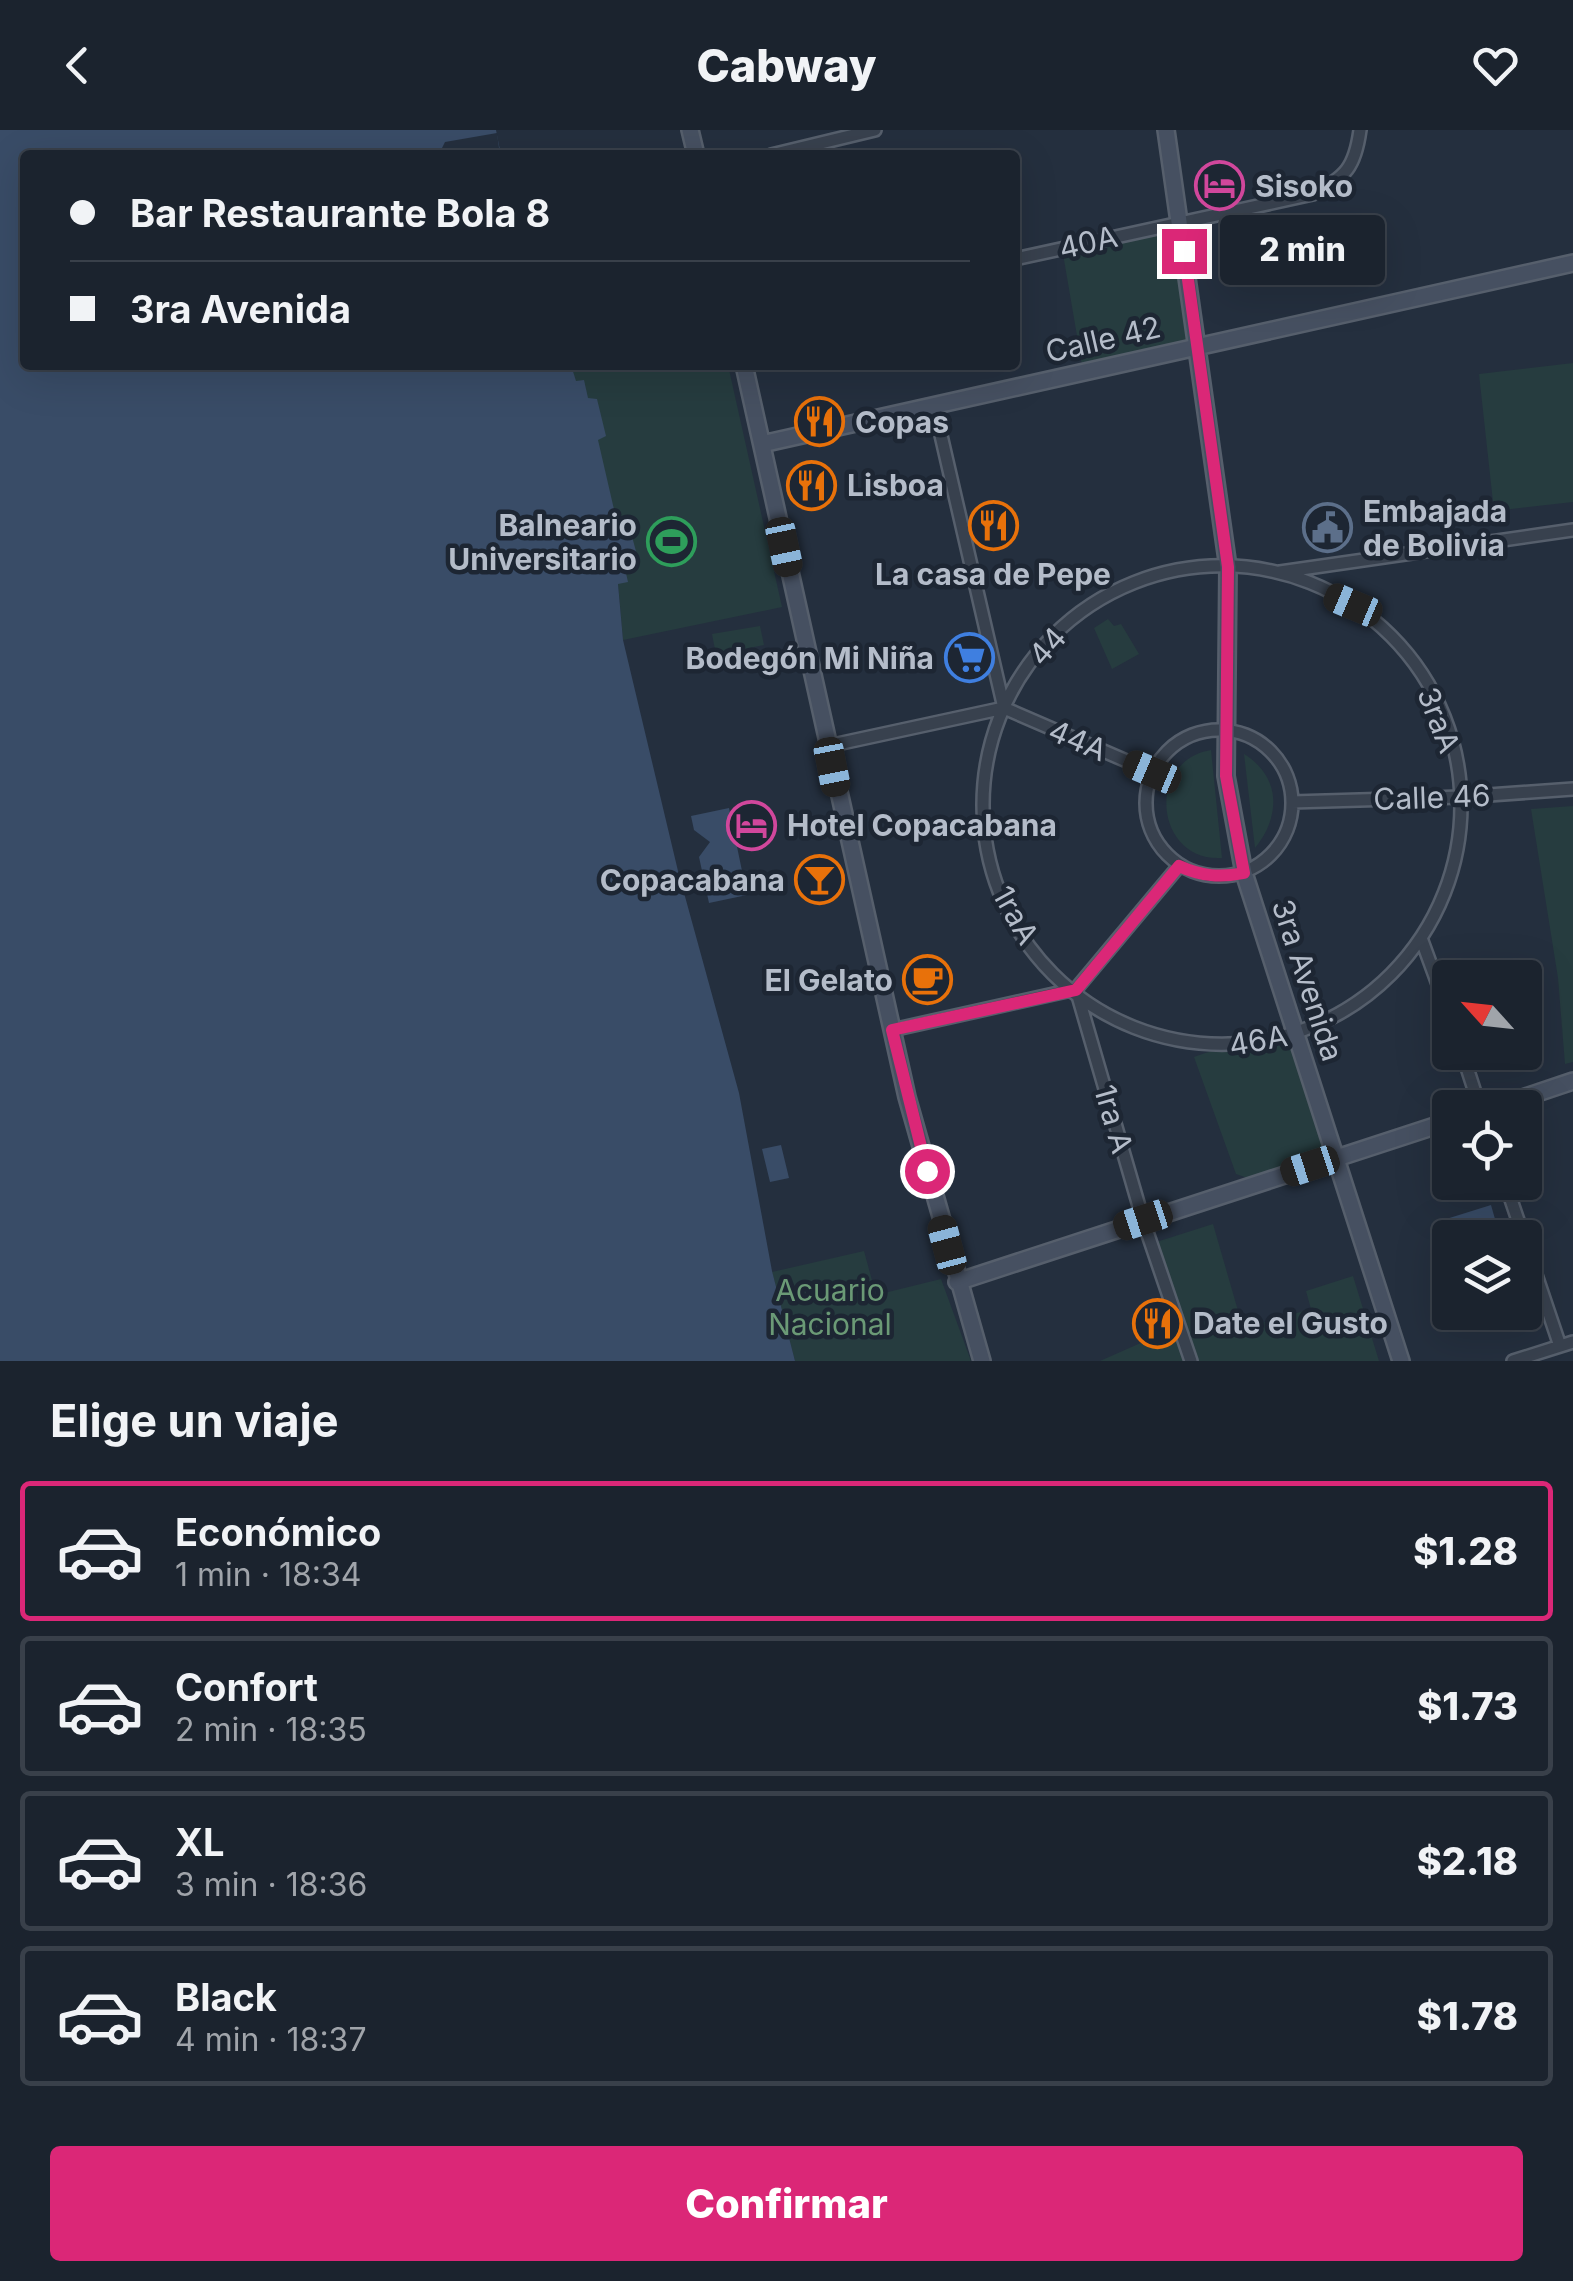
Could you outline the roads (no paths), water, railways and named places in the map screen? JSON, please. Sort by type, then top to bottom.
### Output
[{"type":"main road","name":"3ra Avenida","points":[[1166,130],[1228,567],[1228,795],[1244,873],[1401,1361]]},
{"type":"main road","name":"Calle 42","points":[[762,444],[1573,262]]},
{"type":"main road","points":[[745,370],[892,1030],[957,1282],[982,1361]]},
{"type":"main road","points":[[1542,1091],[1573,1081]]},
{"type":"main road","points":[[957,1282],[1432,1127]]},
{"type":"street","points":[[792,150],[875,130]]},
{"type":"street","name":"40A","points":[[1020,257],[1312,194],[1339,180],[1356,156],[1360,130]]},
{"type":"street","points":[[828,746],[1004,708],[934,406]]},
{"type":"street","points":[[1278,572],[1573,530]]},
{"type":"street","name":"44","points":[[1004,708],[1026,667],[1056,631],[1094,602],[1136,581],[1181,569],[1228,567],[1278,572]]},
{"type":"street","name":"3raA","points":[[1278,572],[1353,605],[1396,641],[1430,688],[1452,741],[1461,798],[1459,836],[1451,873],[1421,938]]},
{"type":"street","name":"44A","points":[[1004,708],[1152,772]]},
{"type":"street","name":"1raA","points":[[1004,708],[985,768],[983,832],[998,892],[1030,947],[1076,990]]},
{"type":"street","points":[[1225,730],[1258,740],[1273,753],[1284,769],[1292,802],[1288,827],[1267,858],[1244,873],[1214,877],[1179,866],[1154,838],[1145,802],[1152,772],[1167,750],[1201,731],[1225,730]]},
{"type":"street","name":"Calle 46","points":[[1292,802],[1461,798],[1573,789]]},
{"type":"street","points":[[892,1030],[1076,990],[1179,866]]},
{"type":"street","points":[[1421,938],[1432,968]]},
{"type":"street","name":"46A","points":[[1076,990],[1106,1014],[1141,1032],[1178,1044],[1231,1048],[1298,1034],[1338,1012],[1382,980],[1421,938]]},
{"type":"street","name":"1ra A","points":[[1076,990],[1143,1220],[1191,1361]]},
{"type":"street","points":[[1542,1293],[1560,1346]]},
{"type":"street","points":[[1512,1361],[1573,1342]]},
{"type":"water","points":[[0,130],[496,130],[500,150],[20,150],[20,370],[573,370],[576,381],[584,380],[588,398],[597,399],[606,436],[598,440],[616,518],[627,518],[637,555],[623,560],[628,582],[618,584],[623,640],[678,871],[739,1093],[772,1271],[795,1361],[0,1361]]},
{"type":"water","points":[[729,808],[747,895],[709,903],[699,857],[710,842],[694,830],[691,816]]},
{"type":"water","points":[[781,1145],[789,1178],[770,1182],[762,1149]]},
{"type":"water","points":[[1491,1205],[1495,1220],[1443,1220]]},
{"type":"place","name":"Sisoko","points":[[1220,186]]},
{"type":"place","name":"Copas","points":[[820,422]]},
{"type":"place","name":"Lisboa","points":[[812,485]]},
{"type":"place","name":"La casa de Pepe","points":[[993,525]]},
{"type":"place","name":"Embajada de Bolivia","points":[[1328,528]]},
{"type":"place","name":"Balneario Universitario","points":[[672,542]]},
{"type":"place","name":"Bodegón Mi Niña","points":[[969,658]]},
{"type":"place","name":"Hotel Copacabana","points":[[752,825]]},
{"type":"place","name":"Copacabana","points":[[820,880]]},
{"type":"place","name":"El Gelato","points":[[928,980]]},
{"type":"place","name":"Date el Gusto","points":[[1158,1323]]},
{"type":"park label","name":"Acuario Nacional","points":[[830,1307]]}]
